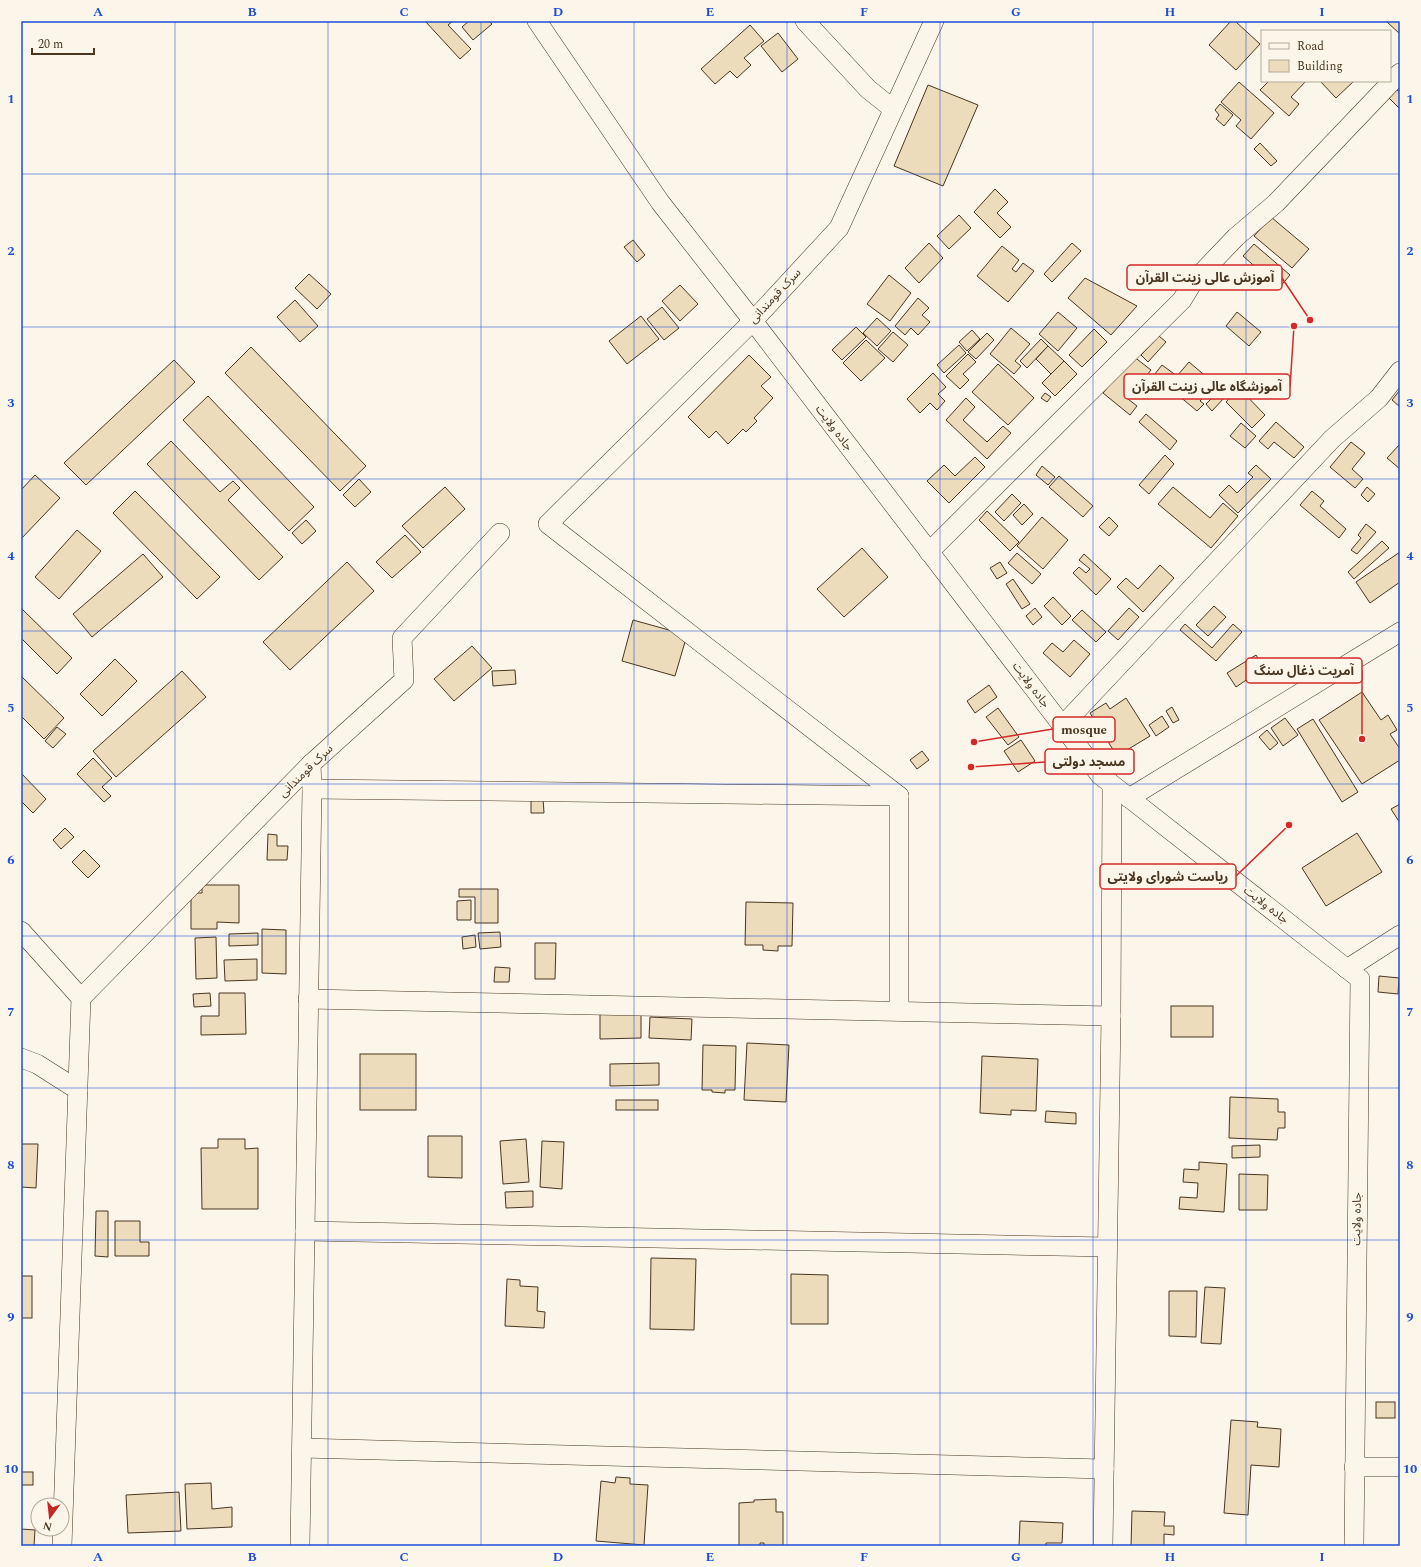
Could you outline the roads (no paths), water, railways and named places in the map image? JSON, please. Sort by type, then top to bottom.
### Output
[{"type":"street","name":"جاده ولایت","points":[[537,21],[660,202],[753,321],[1100,775],[1360,979],[1354,1546]]},
{"type":"street","points":[[805,21],[868,89],[893,109]]},
{"type":"street","name":"سرک قومندانی","points":[[899,796],[548,524],[753,321],[839,228],[934,21]]},
{"type":"street","points":[[929,552],[1182,300],[1193,282],[1230,242],[1276,203],[1400,73]]},
{"type":"street","points":[[1062,726],[1332,439],[1379,398],[1400,371]]},
{"type":"street","name":"سرک قومندانی","points":[[81,998],[311,764],[404,680],[402,638],[500,533]]},
{"type":"street","points":[[1129,798],[1400,632]]},
{"type":"street","points":[[300,1546],[312,789],[311,764]]},
{"type":"street","points":[[1103,1546],[1111,1016],[1112,785]]},
{"type":"street","points":[[312,789],[899,796],[899,1011]]},
{"type":"street","points":[[21,931],[81,998],[62,1546]]},
{"type":"street","points":[[1347,969],[1400,935]]},
{"type":"street","points":[[308,999],[1111,1016]]},
{"type":"street","points":[[21,1058],[37,1064],[78,1090]]},
{"type":"street","points":[[305,1231],[1107,1246]]},
{"type":"street","points":[[302,1448],[1104,1469]]},
{"type":"street","points":[[1354,1467],[1400,1468]]},
{"type":"place","name":"آموزش عالی زینت القرآن","points":[[1310,320]]},
{"type":"place","name":"آموزشگاه عالی زینت القرآن","points":[[1294,326]]},
{"type":"place","name":"آمریت ذغال سنگ","points":[[1362,739]]},
{"type":"place","name":"mosque","points":[[974,742]]},
{"type":"place","name":"مسجد دولتی","points":[[971,767]]},
{"type":"place","name":"ریاست شورای ولایتی","points":[[1289,825]]}]
